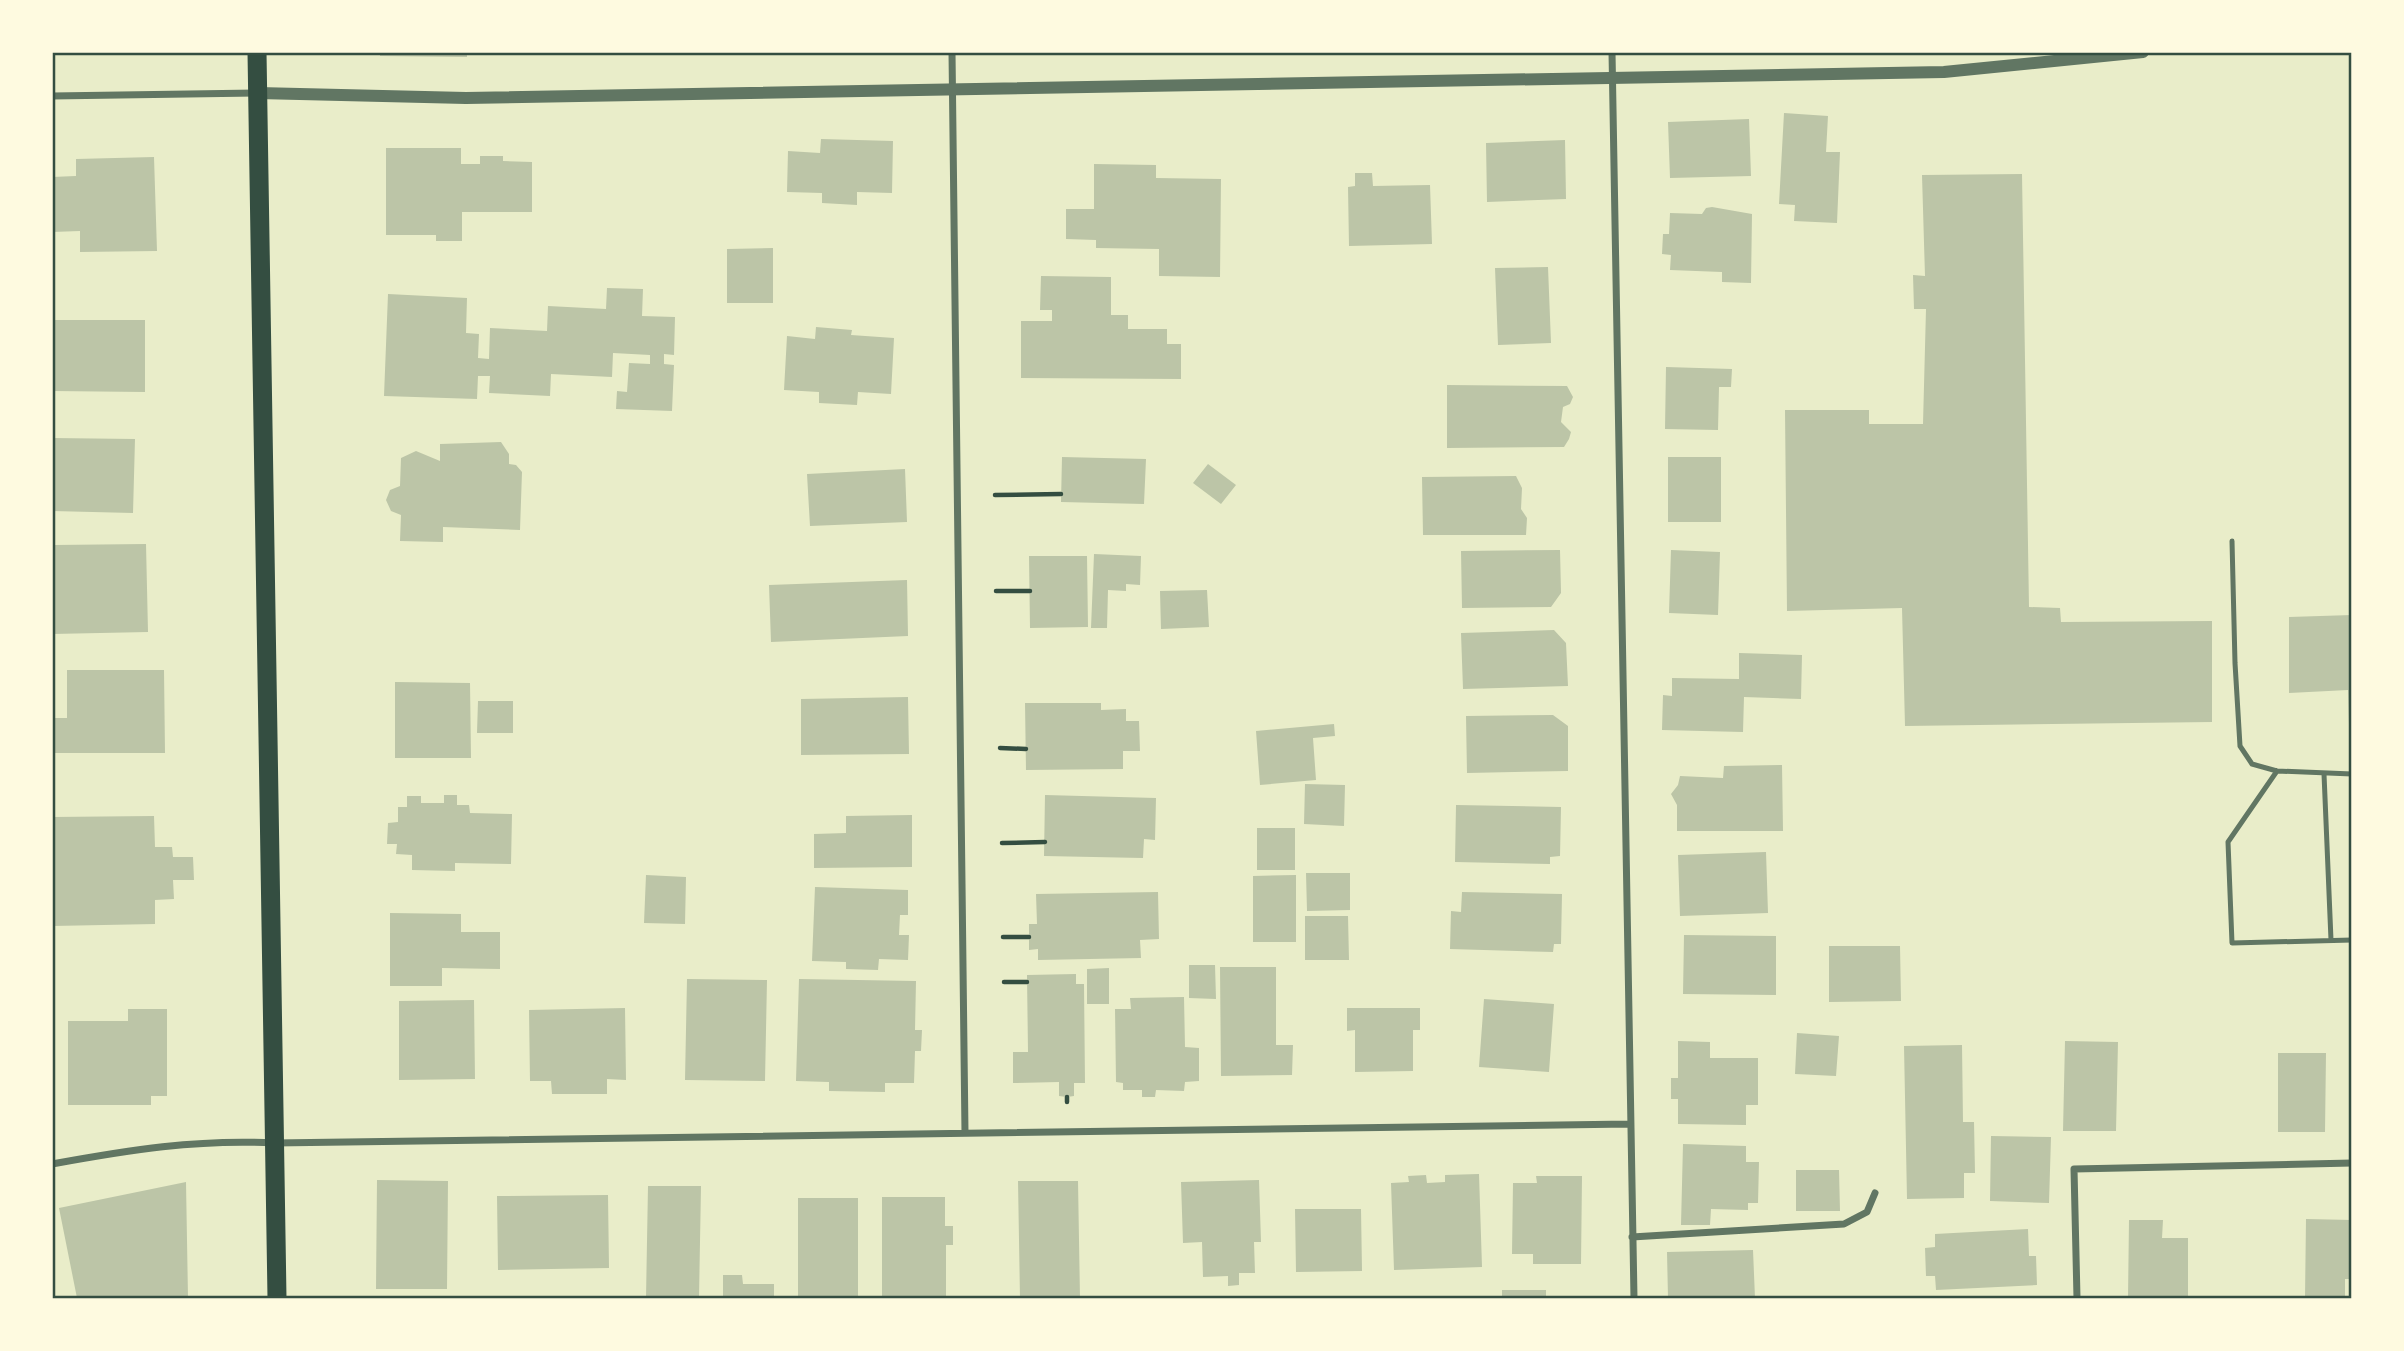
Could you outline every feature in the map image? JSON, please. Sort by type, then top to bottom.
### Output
[{"type":"highway","points":[[257,52],[277,1298]]},
{"type":"street","points":[[952,52],[965,1133]]},
{"type":"street","points":[[1612,52],[1634,1298]]},
{"type":"street","points":[[52,96],[258,93],[466,98],[1944,72],[2143,52]]},
{"type":"street","points":[[52,1164],[172,1144],[219,1140],[274,1143],[1629,1124]]},
{"type":"street","points":[[2077,1298],[2074,1169],[2351,1163]]},
{"type":"street","points":[[1632,1237],[1844,1224],[1867,1212],[1875,1193]]},
{"type":"lane","points":[[2232,541],[2240,746],[2252,764],[2277,771],[2351,774]]},
{"type":"lane","points":[[2277,771],[2228,842],[2232,943],[2351,940]]},
{"type":"lane","points":[[2324,774],[2331,940]]},
{"type":"path","points":[[995,495],[1061,494]]},
{"type":"path","points":[[996,592],[1030,591]]},
{"type":"path","points":[[1000,748],[1026,749]]},
{"type":"path","points":[[1002,843],[1045,842]]},
{"type":"path","points":[[1003,937],[1029,937]]},
{"type":"path","points":[[1003,982],[1027,982]]},
{"type":"building","points":[[380,52],[467,52],[467,57],[380,56]]},
{"type":"building","points":[[1784,113],[1828,116],[1826,152],[1840,152],[1837,223],[1794,221],[1795,205],[1779,204]]},
{"type":"building","points":[[1749,119],[1751,176],[1670,178],[1668,122]]},
{"type":"building","points":[[821,139],[893,141],[892,193],[857,192],[857,205],[822,203],[822,193],[787,192],[788,151],[820,153]]},
{"type":"building","points":[[1565,140],[1566,199],[1487,202],[1486,143]]},
{"type":"building","points":[[386,148],[461,148],[461,164],[480,164],[480,156],[503,156],[503,161],[532,162],[532,212],[462,212],[462,241],[436,241],[436,235],[386,235]]},
{"type":"building","points":[[154,157],[157,251],[80,252],[80,231],[52,232],[52,177],[76,176],[76,159]]},
{"type":"building","points":[[1094,164],[1156,165],[1156,178],[1221,179],[1220,277],[1159,276],[1159,249],[1096,248],[1096,240],[1066,239],[1066,209],[1094,209]]},
{"type":"building","points":[[1355,173],[1372,173],[1373,186],[1430,185],[1432,244],[1349,246],[1348,187],[1355,186]]},
{"type":"building","points":[[2022,174],[2029,607],[2060,608],[2061,622],[2212,621],[2212,722],[1905,726],[1902,608],[1787,611],[1785,410],[1869,410],[1869,424],[1923,424],[1926,309],[1914,309],[1913,275],[1925,276],[1922,175]]},
{"type":"building","points":[[1706,208],[1752,214],[1751,283],[1722,282],[1722,272],[1670,270],[1671,255],[1662,254],[1663,234],[1669,234],[1670,213],[1702,214]]},
{"type":"building","points":[[773,248],[773,303],[727,303],[727,249]]},
{"type":"building","points":[[1548,267],[1551,343],[1498,345],[1495,268]]},
{"type":"building","points":[[1041,276],[1111,277],[1111,315],[1128,315],[1128,329],[1167,329],[1167,344],[1181,344],[1181,379],[1021,378],[1021,321],[1052,321],[1052,310],[1040,310]]},
{"type":"building","points":[[607,288],[643,289],[642,316],[675,317],[674,355],[664,354],[664,364],[674,365],[672,411],[616,409],[617,391],[627,392],[629,363],[650,364],[650,355],[613,353],[612,377],[551,374],[550,396],[489,393],[490,376],[478,376],[477,399],[384,396],[388,294],[467,298],[466,333],[479,334],[478,358],[489,359],[490,328],[547,331],[548,306],[606,309]]},
{"type":"building","points":[[52,320],[145,320],[145,392],[52,391]]},
{"type":"building","points":[[816,327],[852,330],[851,335],[894,338],[891,394],[858,392],[857,405],[819,403],[819,392],[784,390],[787,336],[815,339]]},
{"type":"building","points":[[1666,367],[1732,369],[1731,387],[1719,387],[1718,430],[1665,429]]},
{"type":"building","points":[[1447,385],[1567,386],[1573,397],[1570,404],[1563,407],[1561,422],[1571,432],[1569,439],[1564,447],[1447,448]]},
{"type":"building","points":[[52,438],[135,439],[133,513],[52,511]]},
{"type":"building","points":[[501,442],[509,454],[509,464],[516,465],[522,472],[520,530],[443,527],[443,542],[400,541],[401,515],[391,511],[386,500],[390,490],[400,486],[401,458],[416,451],[440,461],[440,444]]},
{"type":"building","points":[[1062,457],[1146,459],[1144,504],[1061,502]]},
{"type":"building","points":[[1668,457],[1721,457],[1721,522],[1668,522]]},
{"type":"building","points":[[1208,464],[1236,485],[1221,504],[1193,483]]},
{"type":"building","points":[[905,469],[907,522],[810,526],[807,474]]},
{"type":"building","points":[[1516,476],[1522,488],[1521,509],[1527,518],[1526,535],[1423,535],[1422,477]]},
{"type":"building","points":[[146,544],[148,632],[52,634],[54,545]]},
{"type":"building","points":[[1560,550],[1561,593],[1551,607],[1462,608],[1461,551]]},
{"type":"building","points":[[1671,550],[1720,552],[1718,615],[1669,613]]},
{"type":"building","points":[[1094,554],[1141,556],[1140,585],[1126,584],[1126,591],[1108,590],[1107,628],[1091,628]]},
{"type":"building","points":[[1029,556],[1087,556],[1088,627],[1030,628]]},
{"type":"building","points":[[907,580],[908,636],[771,642],[769,585]]},
{"type":"building","points":[[1207,590],[1209,627],[1161,629],[1160,591]]},
{"type":"building","points":[[2352,615],[2352,724],[2349,724],[2348,690],[2289,693],[2289,617]]},
{"type":"building","points":[[1554,630],[1566,643],[1568,686],[1463,689],[1461,633]]},
{"type":"building","points":[[1739,653],[1802,655],[1801,699],[1744,697],[1743,732],[1662,730],[1663,695],[1672,696],[1672,678],[1739,679]]},
{"type":"building","points":[[67,670],[164,670],[165,753],[52,753],[52,718],[67,718]]},
{"type":"building","points":[[395,682],[470,683],[471,758],[395,758]]},
{"type":"building","points":[[908,697],[909,754],[801,755],[801,699]]},
{"type":"building","points":[[478,701],[513,701],[513,733],[477,733]]},
{"type":"building","points":[[1025,703],[1101,703],[1101,710],[1126,709],[1126,721],[1139,721],[1140,751],[1123,751],[1123,769],[1026,770]]},
{"type":"building","points":[[1553,715],[1568,726],[1568,771],[1467,773],[1466,716]]},
{"type":"building","points":[[1334,724],[1335,736],[1313,738],[1316,780],[1260,785],[1256,731]]},
{"type":"building","points":[[1782,765],[1783,831],[1677,831],[1677,805],[1671,794],[1678,785],[1680,776],[1723,778],[1724,766]]},
{"type":"building","points":[[1305,784],[1345,785],[1344,826],[1304,824]]},
{"type":"building","points":[[444,795],[457,795],[457,805],[469,805],[470,813],[512,814],[511,864],[455,863],[455,871],[412,870],[412,855],[396,854],[397,844],[387,844],[388,823],[398,822],[398,807],[407,807],[407,796],[421,796],[421,803],[444,803]]},
{"type":"building","points":[[1045,795],[1156,798],[1155,840],[1144,839],[1143,858],[1044,856]]},
{"type":"building","points":[[1456,805],[1561,807],[1560,856],[1550,857],[1550,864],[1455,862]]},
{"type":"building","points":[[912,815],[912,867],[814,868],[814,834],[846,833],[846,816]]},
{"type":"building","points":[[154,816],[155,847],[172,847],[173,857],[193,857],[194,880],[173,880],[174,899],[155,900],[155,924],[52,926],[52,817]]},
{"type":"building","points":[[1257,828],[1295,828],[1295,870],[1257,870]]},
{"type":"building","points":[[1766,852],[1768,913],[1680,916],[1678,855]]},
{"type":"building","points":[[1306,873],[1350,873],[1350,910],[1307,911]]},
{"type":"building","points":[[646,875],[686,877],[685,924],[644,923]]},
{"type":"building","points":[[1296,875],[1296,942],[1253,942],[1253,876]]},
{"type":"building","points":[[815,887],[908,890],[908,915],[900,915],[899,935],[909,935],[908,960],[879,959],[878,970],[846,969],[846,962],[812,961]]},
{"type":"building","points":[[1158,892],[1159,939],[1140,940],[1141,958],[1038,960],[1038,949],[1029,950],[1029,924],[1037,924],[1036,894]]},
{"type":"building","points":[[1462,892],[1562,894],[1561,944],[1554,944],[1553,952],[1450,949],[1451,911],[1461,912]]},
{"type":"building","points":[[390,913],[461,914],[461,932],[500,932],[500,969],[442,968],[442,986],[390,986]]},
{"type":"building","points":[[1305,916],[1348,916],[1349,960],[1305,960]]},
{"type":"building","points":[[1684,935],[1776,936],[1776,995],[1683,994]]},
{"type":"building","points":[[1829,946],[1900,946],[1901,1001],[1829,1002]]},
{"type":"building","points":[[1189,965],[1215,965],[1216,999],[1189,998]]},
{"type":"building","points":[[1220,967],[1276,967],[1276,1045],[1293,1045],[1292,1075],[1221,1076]]},
{"type":"building","points":[[1109,968],[1109,1004],[1087,1004],[1087,969]]},
{"type":"building","points":[[1076,974],[1076,984],[1084,984],[1085,1083],[1074,1083],[1074,1096],[1067,1097],[1059,1096],[1059,1082],[1013,1083],[1013,1052],[1028,1052],[1027,975]]},
{"type":"building","points":[[687,979],[767,980],[765,1081],[685,1080]]},
{"type":"building","points":[[799,979],[916,981],[915,1030],[922,1030],[921,1051],[915,1051],[914,1083],[885,1083],[885,1092],[829,1091],[829,1082],[796,1081]]},
{"type":"building","points":[[1184,997],[1185,1047],[1199,1048],[1199,1081],[1185,1082],[1184,1091],[1156,1090],[1155,1097],[1142,1097],[1142,1090],[1123,1090],[1123,1083],[1116,1082],[1115,1009],[1131,1009],[1130,998]]},
{"type":"building","points":[[1484,999],[1554,1004],[1549,1072],[1479,1067]]},
{"type":"building","points":[[474,1000],[475,1079],[399,1080],[399,1001]]},
{"type":"building","points":[[625,1008],[626,1080],[607,1079],[607,1094],[552,1094],[551,1081],[530,1081],[529,1010]]},
{"type":"building","points":[[1347,1008],[1420,1008],[1420,1030],[1413,1030],[1413,1071],[1355,1072],[1355,1030],[1347,1031]]},
{"type":"building","points":[[128,1009],[167,1009],[167,1096],[151,1096],[151,1105],[68,1105],[68,1021],[128,1021]]},
{"type":"building","points":[[1797,1033],[1839,1036],[1836,1076],[1795,1074]]},
{"type":"building","points":[[1678,1041],[1710,1042],[1710,1058],[1758,1058],[1758,1105],[1746,1105],[1746,1125],[1678,1124],[1678,1099],[1671,1099],[1671,1078],[1678,1078]]},
{"type":"building","points":[[2065,1041],[2118,1042],[2116,1131],[2063,1131]]},
{"type":"building","points":[[1962,1045],[1963,1122],[1974,1122],[1975,1173],[1964,1173],[1964,1198],[1907,1199],[1904,1046]]},
{"type":"building","points":[[2278,1053],[2326,1053],[2325,1132],[2278,1132]]},
{"type":"building","points":[[1991,1136],[2051,1137],[2049,1203],[1990,1201]]},
{"type":"building","points":[[1683,1144],[1746,1146],[1746,1162],[1759,1162],[1758,1203],[1748,1203],[1748,1210],[1711,1209],[1710,1225],[1681,1225]]},
{"type":"building","points":[[1796,1170],[1839,1170],[1840,1211],[1796,1211]]},
{"type":"building","points":[[1479,1174],[1482,1267],[1394,1270],[1391,1183],[1409,1182],[1408,1176],[1426,1175],[1427,1183],[1445,1182],[1445,1175]]},
{"type":"building","points":[[1536,1176],[1582,1176],[1581,1264],[1533,1264],[1533,1254],[1512,1254],[1513,1183],[1537,1183]]},
{"type":"building","points":[[377,1180],[448,1181],[447,1289],[376,1289]]},
{"type":"building","points":[[1259,1180],[1261,1242],[1254,1242],[1255,1273],[1239,1273],[1239,1285],[1228,1286],[1228,1276],[1203,1277],[1202,1242],[1183,1243],[1181,1182]]},
{"type":"building","points":[[1018,1181],[1078,1181],[1080,1298],[1020,1298]]},
{"type":"building","points":[[186,1182],[188,1298],[77,1298],[59,1208]]},
{"type":"building","points":[[648,1186],[701,1186],[699,1298],[646,1298]]},
{"type":"building","points":[[608,1195],[609,1268],[498,1270],[497,1196]]},
{"type":"building","points":[[882,1197],[945,1197],[945,1226],[953,1226],[953,1245],[946,1245],[946,1298],[882,1298]]},
{"type":"building","points":[[798,1198],[858,1198],[858,1298],[798,1298]]},
{"type":"building","points":[[1295,1209],[1361,1209],[1362,1271],[1296,1272]]},
{"type":"building","points":[[2306,1219],[2352,1220],[2352,1279],[2345,1279],[2345,1298],[2305,1298]]},
{"type":"building","points":[[2129,1220],[2163,1220],[2162,1238],[2188,1238],[2188,1298],[2128,1298]]},
{"type":"building","points":[[2028,1229],[2029,1256],[2036,1256],[2037,1285],[1936,1290],[1935,1276],[1926,1276],[1925,1248],[1935,1247],[1935,1234]]},
{"type":"building","points":[[1753,1250],[1755,1298],[1668,1298],[1667,1252]]},
{"type":"building","points":[[723,1275],[742,1275],[743,1284],[774,1284],[774,1298],[723,1298]]},
{"type":"building","points":[[1502,1290],[1546,1290],[1546,1298],[1502,1298]]}]
